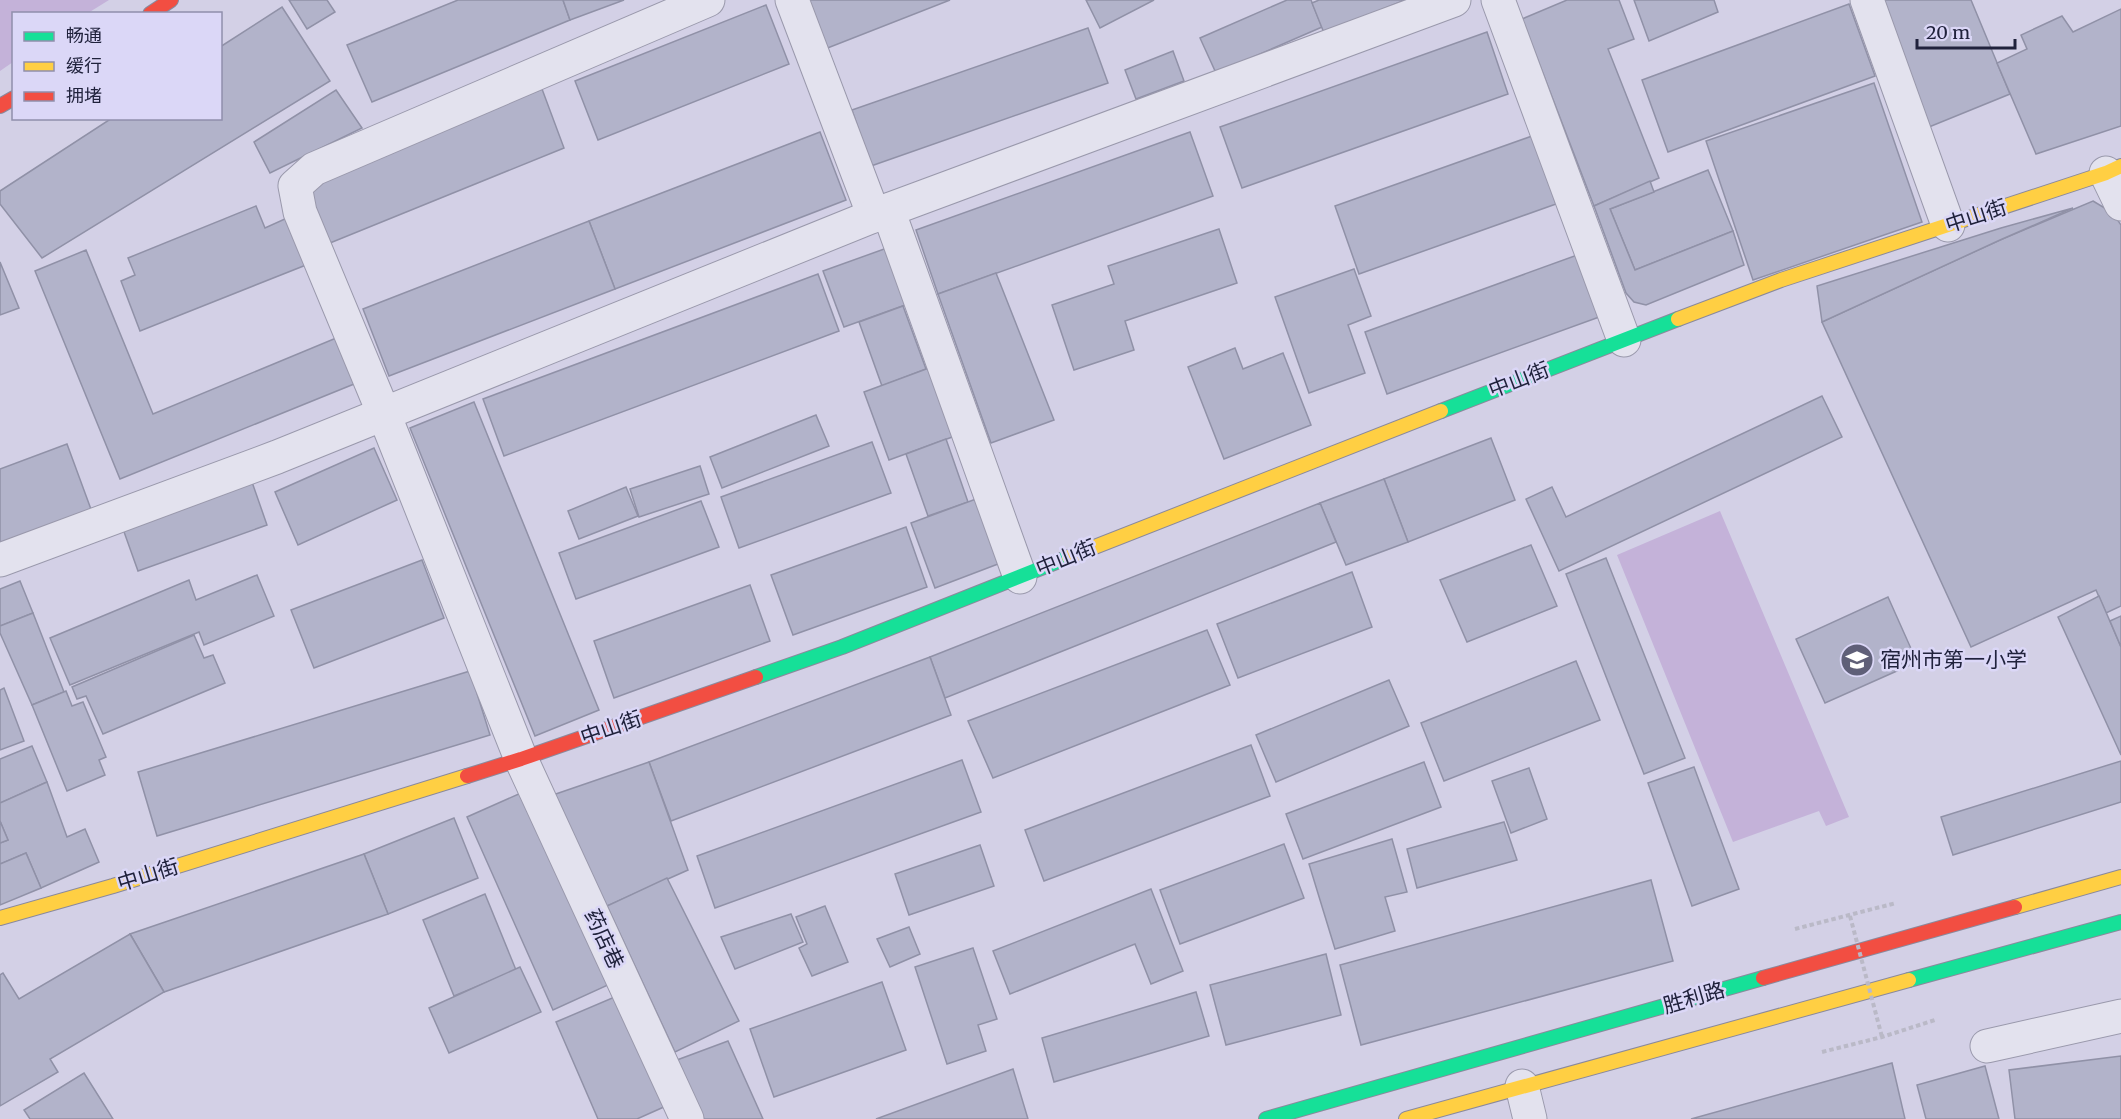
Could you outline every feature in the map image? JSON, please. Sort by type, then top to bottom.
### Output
[{"type":"street","points":[[153,12],[171,0]]},
{"type":"street","name":"药店巷","points":[[687,1119],[521,759],[384,414],[300,212],[295,186],[314,169],[708,0]]},
{"type":"street","points":[[792,0],[881,213],[1020,577]]},
{"type":"street","points":[[0,560],[278,457],[881,213],[1454,0]]},
{"type":"street","points":[[1498,0],[1624,340]]},
{"type":"street","points":[[1867,0],[1948,225]]},
{"type":"street","points":[[2114,170],[2121,204]]},
{"type":"street","name":"中山街","points":[[0,918],[113,886],[521,759],[842,647],[1781,280],[2114,170]]},
{"type":"street","name":"胜利路","points":[[1266,1119],[2121,877]]},
{"type":"street","name":"胜利路","points":[[1406,1119],[2121,922]]},
{"type":"street","points":[[1987,1046],[2121,1016]]},
{"type":"street","points":[[1522,1086],[1530,1119]]},
{"type":"path","points":[[1795,929],[1902,902]]},
{"type":"path","points":[[1850,916],[1882,1037]]},
{"type":"path","points":[[1822,1052],[1882,1037],[1935,1020]]},
{"type":"shaded area","points":[[0,0],[109,0],[90,12],[12,12],[12,63],[0,71]]},
{"type":"shaded area","points":[[1720,511],[1849,817],[1826,826],[1819,811],[1733,842],[1617,555]]},
{"type":"building","points":[[289,0],[327,0],[335,12],[307,29]]},
{"type":"building","points":[[458,0],[563,0],[570,20],[372,102],[347,45]]},
{"type":"building","points":[[563,0],[624,0],[570,20]]},
{"type":"building","points":[[806,0],[950,0],[825,49]]},
{"type":"building","points":[[1086,0],[1154,0],[1100,28]]},
{"type":"building","points":[[1287,0],[1311,0],[1322,27],[1216,73],[1200,38]]},
{"type":"building","points":[[1319,0],[1405,0],[1324,33],[1312,3]]},
{"type":"building","points":[[1567,0],[1619,0],[1634,39],[1608,49],[1659,178],[1594,206],[1522,19]]},
{"type":"building","points":[[1634,0],[1714,0],[1718,12],[1649,41]]},
{"type":"building","points":[[1878,0],[1971,0],[2010,94],[1929,127]]},
{"type":"building","points":[[1849,4],[1875,76],[1668,152],[1642,80]]},
{"type":"building","points":[[766,5],[789,64],[598,140],[575,81]]},
{"type":"building","points":[[282,7],[330,81],[42,258],[0,204],[0,191],[109,120],[222,120],[222,46]]},
{"type":"building","points":[[2121,9],[2121,126],[2036,154],[1997,63],[2027,49],[2021,35],[2062,16],[2073,32]]},
{"type":"building","points":[[1088,28],[1108,83],[871,166],[852,110]]},
{"type":"building","points":[[1487,32],[1508,94],[1242,188],[1220,127]]},
{"type":"building","points":[[1173,51],[1184,81],[1136,99],[1125,70]]},
{"type":"building","points":[[1874,83],[1922,222],[1753,280],[1706,141]]},
{"type":"building","points":[[542,89],[564,148],[330,243],[304,185]]},
{"type":"building","points":[[336,90],[362,128],[270,173],[254,142]]},
{"type":"building","points":[[820,132],[846,200],[615,289],[589,221]]},
{"type":"building","points":[[1190,132],[1213,196],[938,294],[916,230]]},
{"type":"building","points":[[1532,136],[1556,204],[1359,274],[1335,206]]},
{"type":"building","points":[[1708,170],[1733,231],[1635,270],[1610,209]]},
{"type":"building","points":[[1650,181],[1654,192],[1610,209],[1635,270],[1733,231],[1744,265],[1646,305],[1634,302],[1626,293],[1594,206]]},
{"type":"building","points":[[2093,201],[2113,213],[2121,225],[2121,606],[2106,613],[2096,590],[1971,647],[1822,322],[2000,240]]},
{"type":"building","points":[[256,206],[265,228],[287,218],[306,265],[140,331],[121,281],[135,275],[128,258]]},
{"type":"building","points":[[2073,208],[1822,322],[1817,286],[2001,228]]},
{"type":"building","points":[[589,221],[615,289],[389,376],[363,309]]},
{"type":"building","points":[[1219,229],[1237,283],[1125,321],[1134,350],[1074,370],[1052,305],[1114,284],[1108,266]]},
{"type":"building","points":[[887,248],[908,304],[844,327],[823,271]]},
{"type":"building","points":[[86,250],[153,414],[341,336],[359,382],[120,479],[35,271]]},
{"type":"building","points":[[1580,254],[1602,316],[1387,394],[1365,332]]},
{"type":"building","points":[[0,262],[19,308],[0,315]]},
{"type":"building","points":[[1354,269],[1371,316],[1348,325],[1365,373],[1309,393],[1275,297]]},
{"type":"building","points":[[996,273],[1054,420],[991,443],[938,294]]},
{"type":"building","points":[[818,274],[839,331],[504,456],[483,399]]},
{"type":"building","points":[[903,306],[926,369],[882,386],[859,322]]},
{"type":"building","points":[[1235,348],[1243,369],[1283,353],[1311,425],[1224,459],[1188,367]]},
{"type":"building","points":[[929,368],[955,436],[889,460],[864,392]]},
{"type":"building","points":[[1822,396],[1842,437],[1559,571],[1526,499],[1552,487],[1566,517]]},
{"type":"building","points":[[474,402],[599,710],[535,736],[410,428]]},
{"type":"building","points":[[816,415],[829,446],[722,488],[710,457]]},
{"type":"building","points":[[1491,438],[1515,500],[1408,542],[1384,479]]},
{"type":"building","points":[[946,439],[968,502],[928,516],[906,454]]},
{"type":"building","points":[[872,442],[891,493],[739,548],[721,497]]},
{"type":"building","points":[[67,444],[92,512],[0,546],[0,469]]},
{"type":"building","points":[[374,448],[397,500],[298,545],[275,492]]},
{"type":"building","points":[[700,466],[709,494],[639,517],[630,489]]},
{"type":"building","points":[[1384,479],[1408,542],[1346,565],[1320,503]]},
{"type":"building","points":[[252,482],[267,525],[138,571],[123,529]]},
{"type":"building","points":[[626,487],[638,516],[579,539],[568,511]]},
{"type":"building","points":[[976,499],[998,564],[935,588],[911,523]]},
{"type":"building","points":[[701,501],[719,547],[576,599],[559,553]]},
{"type":"building","points":[[1320,503],[1336,542],[945,698],[930,657]]},
{"type":"building","points":[[906,527],[927,587],[793,635],[771,575]]},
{"type":"building","points":[[1531,545],[1557,606],[1467,642],[1440,580]]},
{"type":"building","points":[[1606,558],[1685,758],[1644,774],[1566,574]]},
{"type":"building","points":[[422,560],[444,618],[314,668],[291,610]]},
{"type":"building","points":[[1352,572],[1372,627],[1238,678],[1217,624]]},
{"type":"building","points":[[257,575],[274,616],[204,645],[199,632],[70,685],[50,638],[189,580],[196,600]]},
{"type":"building","points":[[20,581],[33,613],[0,626],[0,589]]},
{"type":"building","points":[[750,585],[770,641],[614,698],[594,641]]},
{"type":"building","points":[[2099,596],[2121,647],[2121,755],[2058,617]]},
{"type":"building","points":[[1888,597],[1917,662],[1825,703],[1796,639]]},
{"type":"building","points":[[33,613],[64,692],[32,705],[0,633],[0,626]]},
{"type":"building","points":[[2121,616],[2121,647],[2110,621]]},
{"type":"building","points":[[1207,630],[1230,685],[993,778],[968,721]]},
{"type":"building","points":[[194,635],[204,658],[213,655],[225,683],[103,734],[86,696],[77,699],[72,687]]},
{"type":"building","points":[[930,657],[951,715],[671,821],[649,762]]},
{"type":"building","points":[[1576,661],[1600,720],[1444,781],[1421,723]]},
{"type":"building","points":[[470,671],[490,735],[157,836],[138,772]]},
{"type":"building","points":[[1389,680],[1409,726],[1276,782],[1256,735]]},
{"type":"building","points":[[4,688],[24,741],[0,750],[0,690]]},
{"type":"building","points":[[66,691],[72,706],[83,702],[106,757],[99,760],[105,775],[67,791],[32,705]]},
{"type":"building","points":[[1251,745],[1270,796],[1044,881],[1025,830]]},
{"type":"building","points":[[32,746],[47,782],[0,803],[0,759]]},
{"type":"building","points":[[962,760],[981,812],[715,908],[697,856]]},
{"type":"building","points":[[2121,761],[2121,802],[1953,855],[1941,817]]},
{"type":"building","points":[[649,762],[688,870],[607,906],[550,796]]},
{"type":"building","points":[[1424,762],[1441,807],[1303,859],[1286,814]]},
{"type":"building","points":[[1694,767],[1739,889],[1692,906],[1648,783]]},
{"type":"building","points":[[1529,768],[1547,819],[1511,833],[1492,781]]},
{"type":"building","points":[[47,782],[67,837],[85,829],[99,862],[41,888],[26,853],[0,864],[0,843],[8,840],[0,821],[0,803]]},
{"type":"building","points":[[521,793],[608,985],[553,1010],[467,817]]},
{"type":"building","points":[[454,818],[478,878],[388,914],[364,854]]},
{"type":"building","points":[[0,821],[8,840],[0,843]]},
{"type":"building","points":[[1504,822],[1517,860],[1417,888],[1407,849]]},
{"type":"building","points":[[1392,839],[1407,892],[1385,897],[1395,931],[1335,949],[1309,864]]},
{"type":"building","points":[[1284,844],[1304,898],[1180,944],[1160,890]]},
{"type":"building","points":[[980,845],[994,886],[909,915],[895,874]]},
{"type":"building","points":[[26,853],[41,888],[0,905],[0,864]]},
{"type":"building","points":[[364,854],[388,914],[164,992],[130,934]]},
{"type":"building","points":[[667,878],[739,1021],[675,1052],[607,906]]},
{"type":"building","points":[[1651,880],[1673,961],[1361,1045],[1340,965]]},
{"type":"building","points":[[1151,889],[1183,971],[1151,984],[1135,944],[1010,994],[993,951]]},
{"type":"building","points":[[485,894],[516,970],[454,996],[423,920]]},
{"type":"building","points":[[825,906],[848,962],[812,976],[799,948],[807,944],[796,917]]},
{"type":"building","points":[[791,914],[803,942],[735,969],[721,937]]},
{"type":"building","points":[[909,927],[920,954],[890,967],[877,939]]},
{"type":"building","points":[[130,934],[164,992],[50,1059],[58,1072],[0,1106],[0,975],[3,973],[19,999]]},
{"type":"building","points":[[973,948],[997,1019],[978,1025],[986,1051],[947,1064],[915,967]]},
{"type":"building","points":[[1326,954],[1341,1015],[1226,1045],[1210,985]]},
{"type":"building","points":[[520,967],[541,1012],[449,1053],[429,1008]]},
{"type":"building","points":[[882,982],[906,1050],[774,1097],[750,1029]]},
{"type":"building","points":[[1196,992],[1209,1036],[1054,1082],[1042,1038]]},
{"type":"building","points":[[617,996],[666,1106],[637,1119],[598,1119],[556,1022]]},
{"type":"building","points":[[728,1041],[763,1119],[704,1119],[677,1060]]},
{"type":"building","points":[[2121,1056],[2121,1119],[2015,1119],[2009,1070]]},
{"type":"building","points":[[1892,1063],[1905,1119],[1691,1119]]},
{"type":"building","points":[[1985,1066],[1999,1119],[1926,1119],[1917,1085]]},
{"type":"building","points":[[1013,1069],[1028,1119],[876,1119]]},
{"type":"building","points":[[84,1073],[113,1119],[30,1119],[24,1110]]},
{"type":"traffic: fast","points":[[1441,411],[1678,319]]},
{"type":"traffic: fast","points":[[756,677],[842,647],[1069,557]]},
{"type":"traffic: fast","points":[[1909,980],[2121,922]]},
{"type":"traffic: fast","points":[[1266,1119],[1763,978]]},
{"type":"traffic: slow","points":[[1678,319],[1781,280],[2106,173],[2121,166]]},
{"type":"traffic: slow","points":[[1069,557],[1441,411]]},
{"type":"traffic: slow","points":[[0,918],[113,886],[467,776]]},
{"type":"traffic: slow","points":[[2015,907],[2121,877]]},
{"type":"traffic: slow","points":[[1406,1119],[1909,980]]},
{"type":"traffic: jam","points":[[153,12],[171,0]]},
{"type":"traffic: jam","points":[[0,106],[12,99]]},
{"type":"traffic: jam","points":[[467,776],[756,677]]},
{"type":"traffic: jam","points":[[1763,978],[2015,907]]},
{"type":"place","name":"宿州市第一小学","points":[[1857,660]]}]
